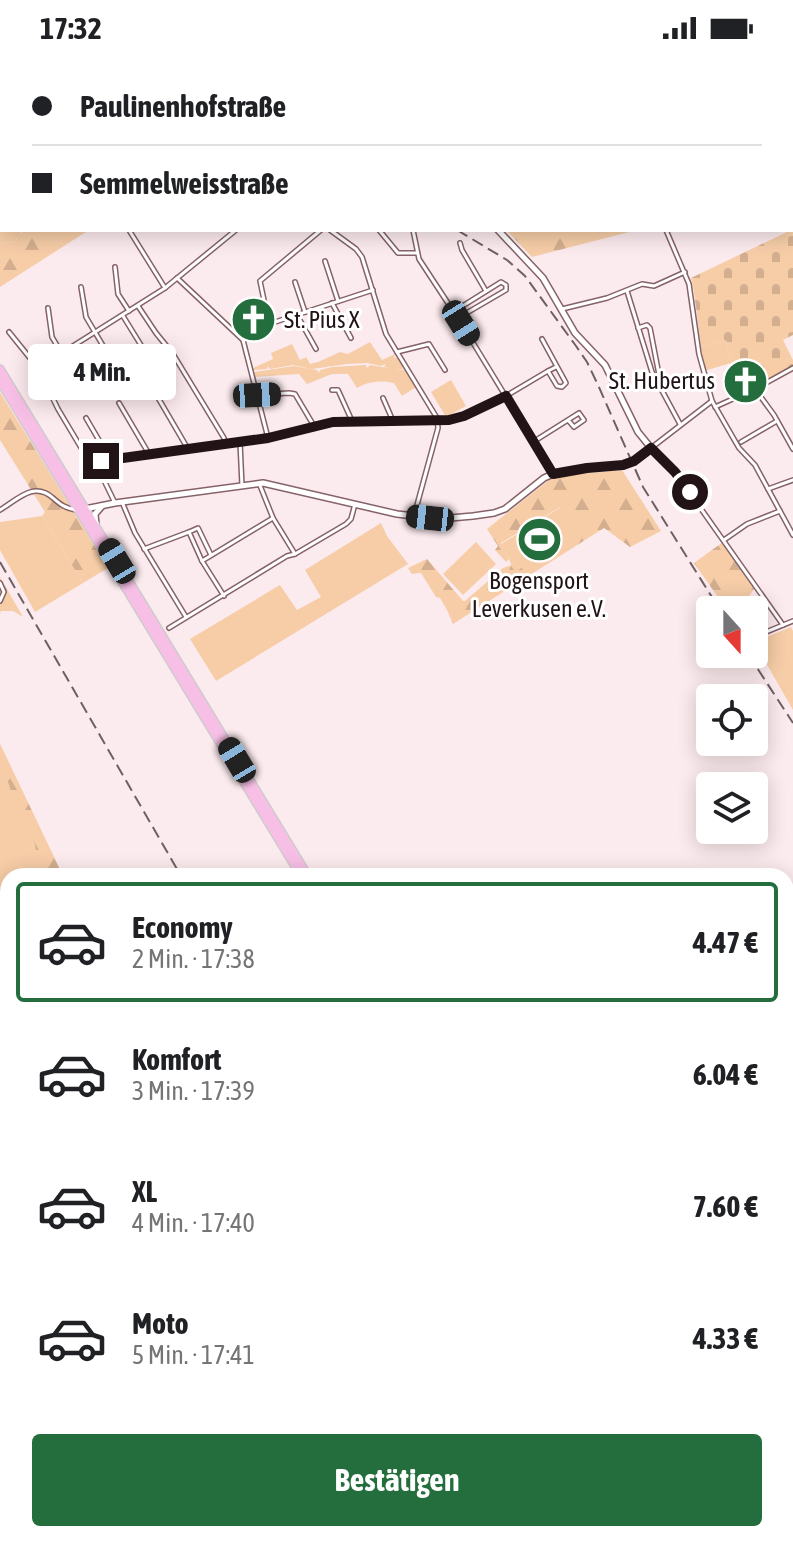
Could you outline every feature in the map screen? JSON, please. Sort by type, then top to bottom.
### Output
[{"type":"main road","points":[[0,369],[250,787],[303,868]]},
{"type":"main road","points":[[0,381],[96,527],[296,868]]},
{"type":"street","points":[[130,232],[165,288]]},
{"type":"street","points":[[38,368],[165,288],[234,232]]},
{"type":"street","points":[[269,324],[260,281],[319,232]]},
{"type":"street","points":[[333,232],[360,253],[365,262],[386,334],[438,422],[414,516]]},
{"type":"street","points":[[381,232],[398,253],[417,253]]},
{"type":"street","points":[[413,232],[417,253],[553,474]]},
{"type":"street","points":[[500,232],[543,278],[575,333],[605,365],[638,432],[675,472],[783,625]]},
{"type":"street","points":[[667,232],[687,278],[699,354],[712,401],[739,448],[755,465],[793,535]]},
{"type":"street","points":[[460,243],[486,291]]},
{"type":"street","points":[[325,261],[338,301]]},
{"type":"street","points":[[115,267],[118,294],[129,311]]},
{"type":"street","points":[[562,309],[642,284],[654,286],[685,272]]},
{"type":"street","points":[[177,278],[243,340],[268,438]]},
{"type":"street","points":[[295,282],[305,312]]},
{"type":"street","points":[[453,312],[501,282],[506,285],[506,290],[458,318]]},
{"type":"street","points":[[81,287],[86,317],[115,366]]},
{"type":"street","points":[[243,340],[269,324],[373,290]]},
{"type":"street","points":[[627,291],[652,372],[680,425]]},
{"type":"street","points":[[332,303],[351,338]]},
{"type":"street","points":[[138,305],[173,354],[225,444]]},
{"type":"street","points":[[48,308],[52,337],[62,354]]},
{"type":"street","points":[[297,315],[316,349]]},
{"type":"street","points":[[123,316],[144,350]]},
{"type":"street","points":[[638,328],[647,325],[650,328],[662,390]]},
{"type":"street","points":[[9,332],[38,368],[58,409],[83,451],[99,470],[115,503]]},
{"type":"street","points":[[542,339],[566,383],[562,387],[557,386],[548,371]]},
{"type":"street","points":[[397,352],[429,344],[445,370]]},
{"type":"street","points":[[67,350],[87,382]]},
{"type":"street","points":[[93,463],[268,438],[333,422],[438,422],[464,416],[556,367]]},
{"type":"street","points":[[715,407],[793,368]]},
{"type":"street","points":[[146,387],[150,384],[188,449]]},
{"type":"street","points":[[755,389],[793,449]]},
{"type":"street","points":[[332,390],[338,390],[352,421]]},
{"type":"street","points":[[257,395],[295,394],[314,426]]},
{"type":"street","points":[[383,398],[393,421]]},
{"type":"street","points":[[0,510],[37,489],[64,507],[82,510],[259,483],[397,514],[446,518],[500,512],[553,474],[632,462],[712,401]]},
{"type":"street","points":[[119,403],[149,454]]},
{"type":"street","points":[[86,418],[110,459]]},
{"type":"street","points":[[533,442],[568,420]]},
{"type":"street","points":[[741,442],[777,421]]},
{"type":"street","points":[[240,442],[242,486]]},
{"type":"street","points":[[768,489],[793,480]]},
{"type":"street","points":[[259,483],[273,518],[295,554]]},
{"type":"street","points":[[122,502],[131,526],[187,617]]},
{"type":"street","points":[[169,628],[346,524],[351,519],[355,504]]},
{"type":"street","points":[[96,527],[95,514],[103,505]]},
{"type":"street","points":[[724,540],[747,524],[780,511]]},
{"type":"street","points":[[202,561],[273,518]]},
{"type":"street","points":[[144,549],[198,528],[211,555]]},
{"type":"street","points":[[189,532],[202,561],[224,596]]},
{"type":"street","points":[[0,583],[4,592],[0,601]]},
{"type":"street","points":[[768,631],[793,621]]},
{"type":"green space","points":[[0,232],[21,232],[15,242],[0,244]]},
{"type":"green space","points":[[86,232],[0,287],[0,244],[15,242],[17,234]]},
{"type":"green space","points":[[508,232],[629,232],[532,257]]},
{"type":"green space","points":[[787,232],[793,232],[793,335],[783,340],[793,366],[756,385],[755,377],[747,368],[739,371],[731,363],[726,340],[701,346],[691,278]]},
{"type":"green space","points":[[726,340],[731,363],[704,371],[701,346]]},
{"type":"green space","points":[[370,342],[382,360],[395,354],[394,358],[397,357],[404,369],[396,369],[405,370],[416,387],[402,396],[394,383],[389,382],[380,381],[357,388],[348,374],[332,374],[307,384],[299,374],[255,377],[254,372],[294,366],[319,373],[332,367],[366,365],[367,368],[370,365],[394,369],[384,367],[386,364],[347,364],[312,369],[293,365],[270,369],[268,366],[267,369],[253,370],[273,359],[271,353],[292,344],[300,360],[306,357],[310,364],[340,352],[348,354]]},
{"type":"green space","points":[[451,380],[466,406],[446,417],[431,392]]},
{"type":"green space","points":[[0,392],[108,568],[83,583],[42,516],[45,512],[0,440]]},
{"type":"green space","points":[[622,470],[661,531],[630,547],[604,528],[453,624],[440,598],[436,597],[421,573],[412,574],[408,568],[427,559],[465,601],[503,568],[511,565],[515,572],[576,534],[560,507],[501,543],[509,559],[506,562],[495,550],[498,546],[487,529],[558,476]]},
{"type":"green space","name":"Bogensport Leverkusen e.V.","points":[[561,507],[577,535],[514,573],[501,544]]},
{"type":"green space","points":[[42,516],[83,583],[35,612],[0,550],[0,522]]},
{"type":"green space","points":[[381,523],[408,564],[216,681],[190,639],[280,585],[297,610],[321,597],[305,570]]},
{"type":"green space","points":[[476,542],[496,564],[463,595],[443,574]]},
{"type":"green space","points":[[723,542],[754,589],[749,596],[717,596],[694,563]]},
{"type":"green space","points":[[0,577],[23,617],[13,611],[0,613]]},
{"type":"green space","points":[[791,627],[793,631],[793,710],[768,666],[768,636]]},
{"type":"green space","points":[[0,744],[59,868],[0,868]]},
{"type":"green space","points":[[0,744],[59,868],[41,868],[33,839],[17,810]]},
{"type":"railway","points":[[460,232],[507,260],[525,276],[576,346],[598,385],[643,487],[711,596]]},
{"type":"railway","points":[[0,562],[176,868]]},
{"type":"railway","points":[[757,668],[793,723]]},
{"type":"place","name":"St. Pius X","points":[[253,320]]},
{"type":"place","name":"St. Hubertus","points":[[746,381]]},
{"type":"place","name":"Bogensport Leverkusen e.V.","points":[[539,539]]},
{"type":"route","points":[[101,461],[268,438],[333,422],[438,422],[464,416],[506,396],[553,474],[623,465],[651,448],[664,459],[690,492]]}]
